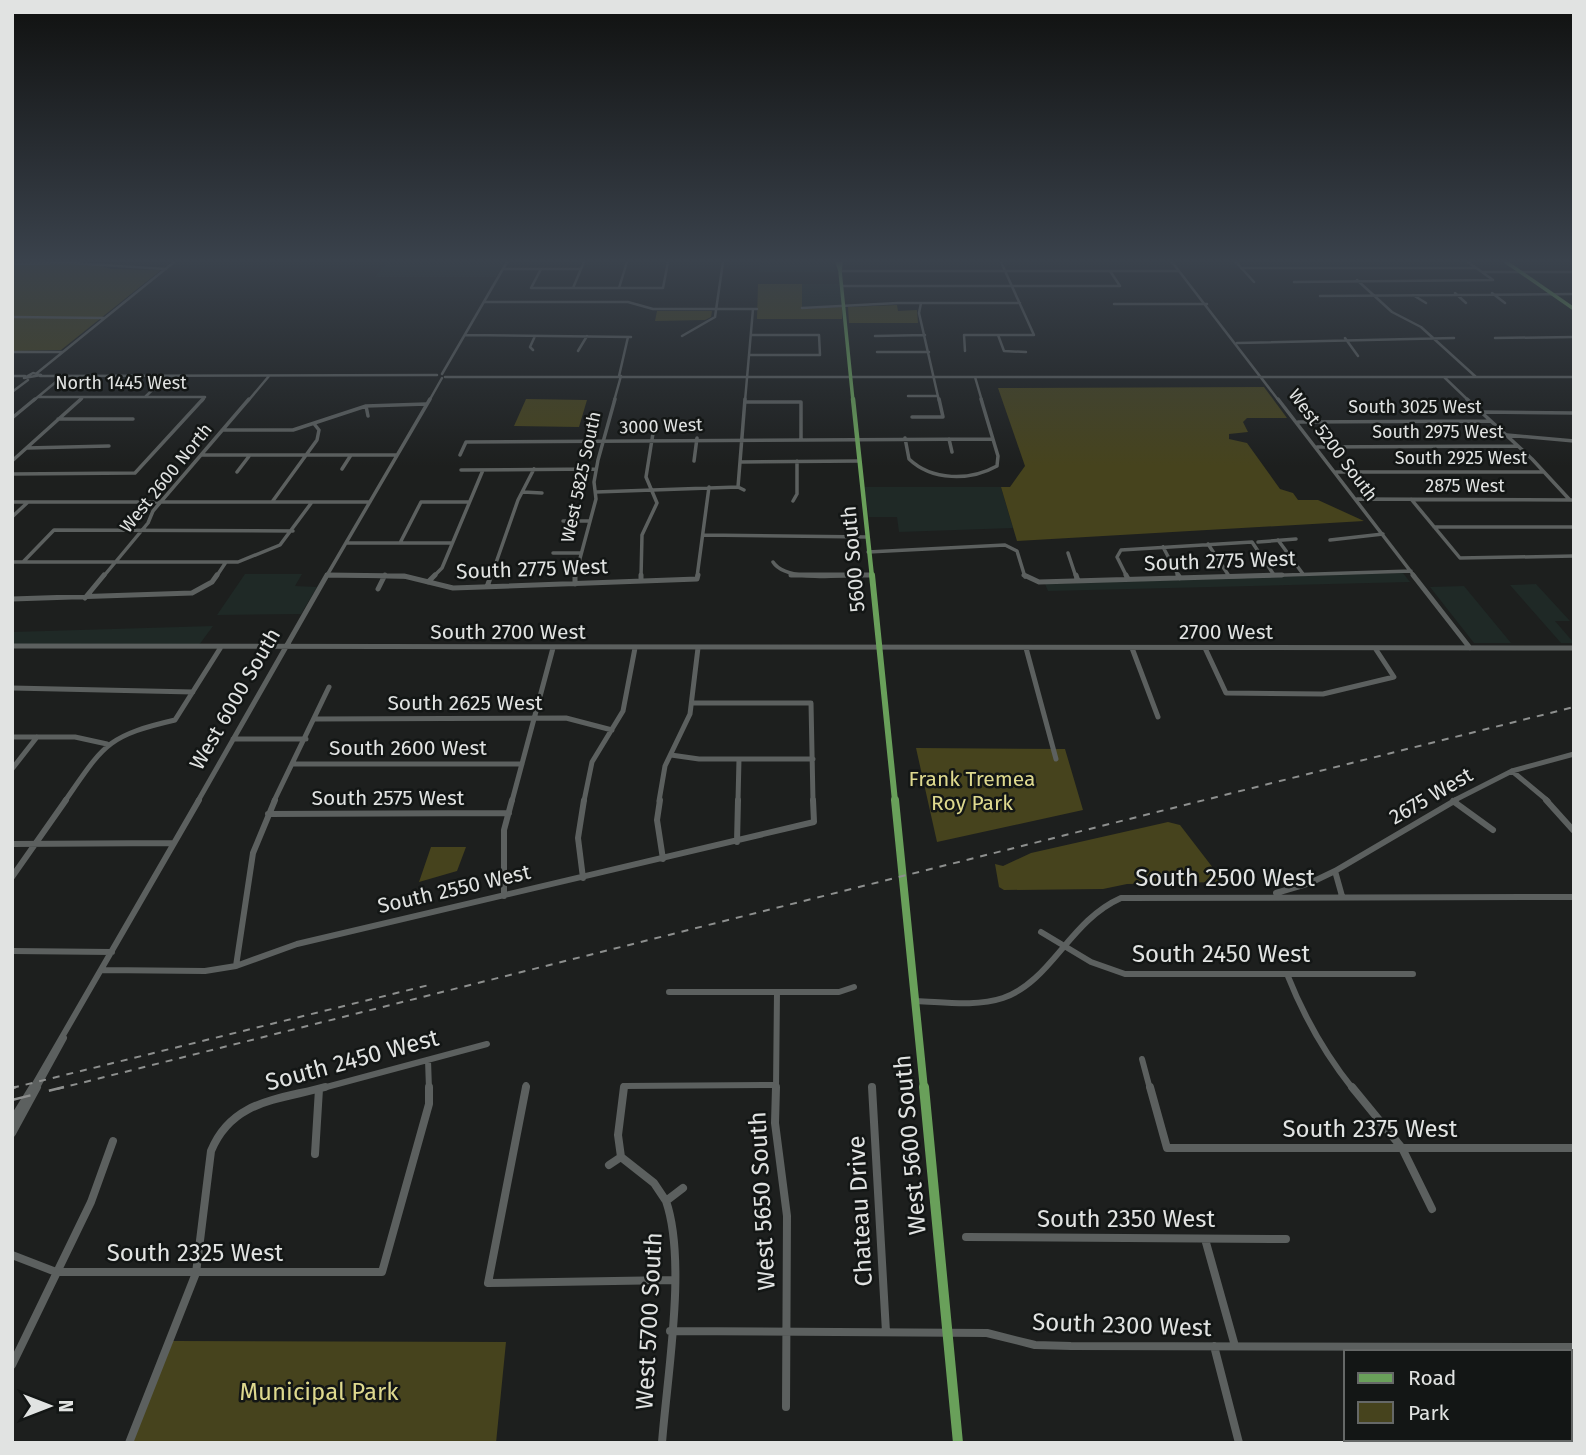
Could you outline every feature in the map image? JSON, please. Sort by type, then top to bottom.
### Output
[{"type":"main road","name":"5600 South","points":[[846,330],[899,844]]},
{"type":"main road","name":"West 5600 South","points":[[899,844],[958,1443]]},
{"type":"street","points":[[12,392],[27,378],[38,374],[90,330]]},
{"type":"street","name":"West 6000 South","points":[[39,1081],[468,330]]},
{"type":"street","points":[[682,336],[693,330]]},
{"type":"street","points":[[738,487],[752,330]]},
{"type":"street","points":[[912,417],[943,417],[924,330]]},
{"type":"street","points":[[965,351],[964,335],[1034,335],[1032,330]]},
{"type":"street","name":"West 5200 South","points":[[1227,330],[1470,648]]},
{"type":"street","points":[[1423,330],[1476,377]]},
{"type":"street","points":[[465,335],[587,336]]},
{"type":"street","points":[[749,355],[820,355],[819,335],[751,335]]},
{"type":"street","points":[[874,336],[925,335]]},
{"type":"street","points":[[998,335],[1004,352],[1026,352]]},
{"type":"street","points":[[533,350],[530,347],[535,336]]},
{"type":"street","points":[[578,351],[587,336]]},
{"type":"street","name":"West 5825 South","points":[[575,584],[596,492],[596,469],[629,337],[587,336]]},
{"type":"street","points":[[1495,338],[1574,337]]},
{"type":"street","points":[[1345,338],[1358,356]]},
{"type":"street","points":[[1385,338],[1394,346]]},
{"type":"street","points":[[1237,343],[1300,339],[1454,338]]},
{"type":"street","points":[[12,352],[62,352]]},
{"type":"street","points":[[877,352],[929,352]]},
{"type":"street","points":[[38,374],[1574,377]]},
{"type":"street","points":[[12,376],[27,378]]},
{"type":"street","points":[[12,418],[63,376]]},
{"type":"street","points":[[145,397],[167,376]]},
{"type":"street","name":"West 2600 North","points":[[85,598],[142,530],[160,502],[269,376]]},
{"type":"street","points":[[905,439],[908,459],[916,468],[945,475],[971,475],[991,470],[999,461],[975,377]]},
{"type":"street","points":[[1444,377],[1572,500]]},
{"type":"street","points":[[908,396],[938,396]]},
{"type":"street","name":"North 1445 West","points":[[12,474],[135,473],[205,397],[38,397]]},
{"type":"street","points":[[12,461],[83,397]]},
{"type":"street","points":[[745,402],[801,402],[801,438]]},
{"type":"street","points":[[222,430],[303,428],[366,406],[426,404]]},
{"type":"street","points":[[366,406],[368,416]]},
{"type":"street","points":[[1481,412],[1574,413]]},
{"type":"street","points":[[58,419],[134,419]]},
{"type":"street","name":"South 3025 West","points":[[1297,422],[1492,421]]},
{"type":"street","points":[[272,502],[320,435],[315,425]]},
{"type":"street","points":[[641,580],[642,535],[657,503],[646,477],[654,427]]},
{"type":"street","points":[[1507,435],[1574,441]]},
{"type":"street","points":[[694,461],[697,438]]},
{"type":"street","name":"3000 West","points":[[460,455],[466,442],[603,442],[697,438],[993,439]]},
{"type":"street","points":[[949,439],[952,452]]},
{"type":"street","points":[[1565,440],[1574,448]]},
{"type":"street","points":[[27,448],[109,446]]},
{"type":"street","name":"South 2975 West","points":[[1317,447],[1518,446]]},
{"type":"street","points":[[201,455],[397,455]]},
{"type":"street","points":[[237,472],[250,455]]},
{"type":"street","points":[[342,469],[351,455]]},
{"type":"street","points":[[793,501],[797,494],[797,461]]},
{"type":"street","points":[[740,462],[859,461]]},
{"type":"street","points":[[461,470],[596,469]]},
{"type":"street","points":[[428,582],[442,568],[482,470]]},
{"type":"street","points":[[487,587],[534,470]]},
{"type":"street","name":"South 2925 West","points":[[1336,472],[1543,472]]},
{"type":"street","points":[[709,487],[703,535],[867,537]]},
{"type":"street","points":[[596,492],[709,487],[738,487],[744,490]]},
{"type":"street","points":[[523,492],[542,493]]},
{"type":"street","name":"2875 West","points":[[1357,499],[1572,500]]},
{"type":"street","points":[[1411,499],[1460,558],[1574,556]]},
{"type":"street","points":[[12,517],[28,501]]},
{"type":"street","points":[[12,502],[370,502]]},
{"type":"street","points":[[12,562],[238,562],[269,552],[293,531],[312,502]]},
{"type":"street","points":[[400,543],[421,502],[469,502]]},
{"type":"street","points":[[563,521],[589,521]]},
{"type":"street","points":[[1434,527],[1574,527]]},
{"type":"street","points":[[23,562],[54,530],[293,531]]},
{"type":"street","points":[[1330,540],[1383,534]]},
{"type":"street","name":"South 2775 West","points":[[327,575],[385,575],[446,587],[697,579],[703,535]]},
{"type":"street","points":[[1258,542],[1296,539]]},
{"type":"street","points":[[1278,540],[1303,574]]},
{"type":"street","points":[[1128,579],[1117,557],[1121,550],[1252,542],[1274,575]]},
{"type":"street","points":[[346,543],[452,543]]},
{"type":"street","points":[[1209,544],[1228,576]]},
{"type":"street","name":"South 2775 West","points":[[868,552],[1005,545],[1017,551],[1024,576],[1029,581],[1411,571]]},
{"type":"street","points":[[1163,547],[1180,578]]},
{"type":"street","points":[[553,553],[580,553]]},
{"type":"street","points":[[1068,553],[1078,581]]},
{"type":"street","points":[[12,599],[180,594],[204,589],[226,562]]},
{"type":"street","points":[[773,562],[778,570],[792,575],[870,575]]},
{"type":"street","points":[[378,589],[385,575]]},
{"type":"street","name":"South 2700 West","points":[[12,646],[877,648]]},
{"type":"street","points":[[12,877],[107,744],[137,728],[175,720],[221,647]]},
{"type":"street","points":[[504,896],[502,848],[553,648]]},
{"type":"street","points":[[583,877],[578,838],[588,775],[623,710],[635,648]]},
{"type":"street","points":[[663,859],[657,820],[662,781],[671,755],[685,730],[692,703],[698,648]]},
{"type":"street","name":"2700 West","points":[[877,648],[1574,648]]},
{"type":"street","points":[[1026,648],[1056,759]]},
{"type":"street","points":[[1132,648],[1158,717]]},
{"type":"street","points":[[1205,648],[1226,693],[1323,694],[1394,677],[1375,648]]},
{"type":"street","points":[[236,966],[253,853],[268,814],[316,719],[329,687]]},
{"type":"street","points":[[12,688],[110,688],[193,692]]},
{"type":"street","points":[[671,755],[699,759],[813,759],[811,703],[692,703]]},
{"type":"street","name":"South 2625 West","points":[[316,719],[566,718],[612,730]]},
{"type":"street","points":[[12,737],[75,737],[107,744]]},
{"type":"street","points":[[12,769],[37,737]]},
{"type":"street","points":[[233,739],[306,739]]},
{"type":"street","name":"2675 West","points":[[1268,896],[1310,883],[1335,871],[1453,801],[1512,771],[1574,754]]},
{"type":"street","points":[[737,842],[740,759]]},
{"type":"street","name":"South 2550 West","points":[[101,970],[205,971],[236,966],[297,944],[814,822],[813,759]]},
{"type":"street","name":"South 2600 West","points":[[293,764],[522,764]]},
{"type":"street","points":[[1512,771],[1555,807],[1573,830]]},
{"type":"street","points":[[1453,801],[1493,830]]},
{"type":"street","name":"South 2575 West","points":[[268,814],[509,813]]},
{"type":"street","points":[[12,844],[173,843]]},
{"type":"street","points":[[1335,871],[1342,896]]},
{"type":"street","name":"South 2500 West","points":[[916,1001],[1001,998],[1026,985],[1097,907],[1121,898],[1574,897]]},
{"type":"street","name":"South 2450 West","points":[[1041,932],[1103,970],[1125,974],[1413,974]]},
{"type":"street","points":[[12,959],[15,951],[111,951]]},
{"type":"street","points":[[1287,974],[1304,1016],[1329,1059],[1402,1148],[1432,1209]]},
{"type":"street","points":[[669,992],[838,992],[854,986]]},
{"type":"street","name":"West 5650 South","points":[[777,992],[775,1123],[787,1216],[786,1408]]},
{"type":"street","name":"South 2450 West","points":[[196,1273],[211,1152],[218,1133],[229,1117],[250,1107],[487,1044]]},
{"type":"street","name":"South 2375 West","points":[[1142,1059],[1167,1148],[1574,1148]]},
{"type":"street","name":"South 2325 West","points":[[12,1255],[56,1272],[382,1272],[429,1104],[428,1060]]},
{"type":"street","points":[[12,1121],[39,1081]]},
{"type":"street","points":[[12,1133],[39,1081]]},
{"type":"street","points":[[526,1085],[488,1283],[674,1280]]},
{"type":"street","points":[[683,1188],[666,1201],[654,1183],[621,1157],[618,1135],[624,1086],[775,1085]]},
{"type":"street","name":"Chateau Drive","points":[[872,1087],[886,1332]]},
{"type":"street","points":[[315,1154],[318,1088]]},
{"type":"street","points":[[12,1365],[91,1202],[113,1141]]},
{"type":"street","points":[[609,1166],[621,1157]]},
{"type":"street","name":"West 5700 South","points":[[662,1443],[676,1242],[666,1201]]},
{"type":"street","name":"South 2350 West","points":[[966,1237],[1286,1239]]},
{"type":"street","points":[[1205,1238],[1235,1346]]},
{"type":"street","points":[[128,1443],[196,1273]]},
{"type":"street","name":"South 2300 West","points":[[670,1331],[987,1333],[1035,1345],[1480,1349],[1574,1347]]},
{"type":"street","points":[[1213,1346],[1240,1443]]},
{"type":"shaded area","points":[[864,487],[1001,487],[1013,528],[899,532],[897,517],[869,517]]},
{"type":"shaded area","points":[[1403,573],[1410,582],[1048,591],[1045,584]]},
{"type":"shaded area","points":[[245,574],[302,574],[295,586],[317,587],[301,614],[217,615]]},
{"type":"shaded area","points":[[1536,584],[1570,621],[1555,621],[1574,643],[1561,643],[1510,585]]},
{"type":"shaded area","points":[[1464,586],[1511,643],[1474,643],[1430,587]]},
{"type":"shaded area","points":[[213,626],[199,645],[12,645],[12,632]]},
{"type":"green space","points":[[12,330],[86,330],[61,350],[12,351]]},
{"type":"green space","points":[[1264,387],[1287,418],[1247,418],[1243,422],[1248,432],[1229,434],[1229,439],[1247,443],[1280,489],[1293,493],[1298,500],[1318,500],[1364,521],[1017,541],[1001,487],[1010,487],[1025,466],[998,388]]},
{"type":"green space","points":[[526,399],[587,400],[579,427],[514,426]]},
{"type":"green space","name":"Frank Tremea Roy Park","points":[[916,748],[1065,749],[1083,810],[937,842]]},
{"type":"green space","points":[[1168,822],[1180,825],[1220,877],[1219,882],[1127,884],[1103,889],[1004,890],[999,887],[995,864],[1003,866],[1031,853]]},
{"type":"green space","points":[[431,847],[466,847],[457,871],[419,882]]},
{"type":"green space","name":"Municipal Park","points":[[172,1341],[506,1342],[496,1443],[132,1443]]},
{"type":"railway","points":[[57,1089],[1574,707]]},
{"type":"railway","points":[[16,1087],[12,1088],[429,985]]},
{"type":"railway","points":[[12,1100],[64,1087]]}]
